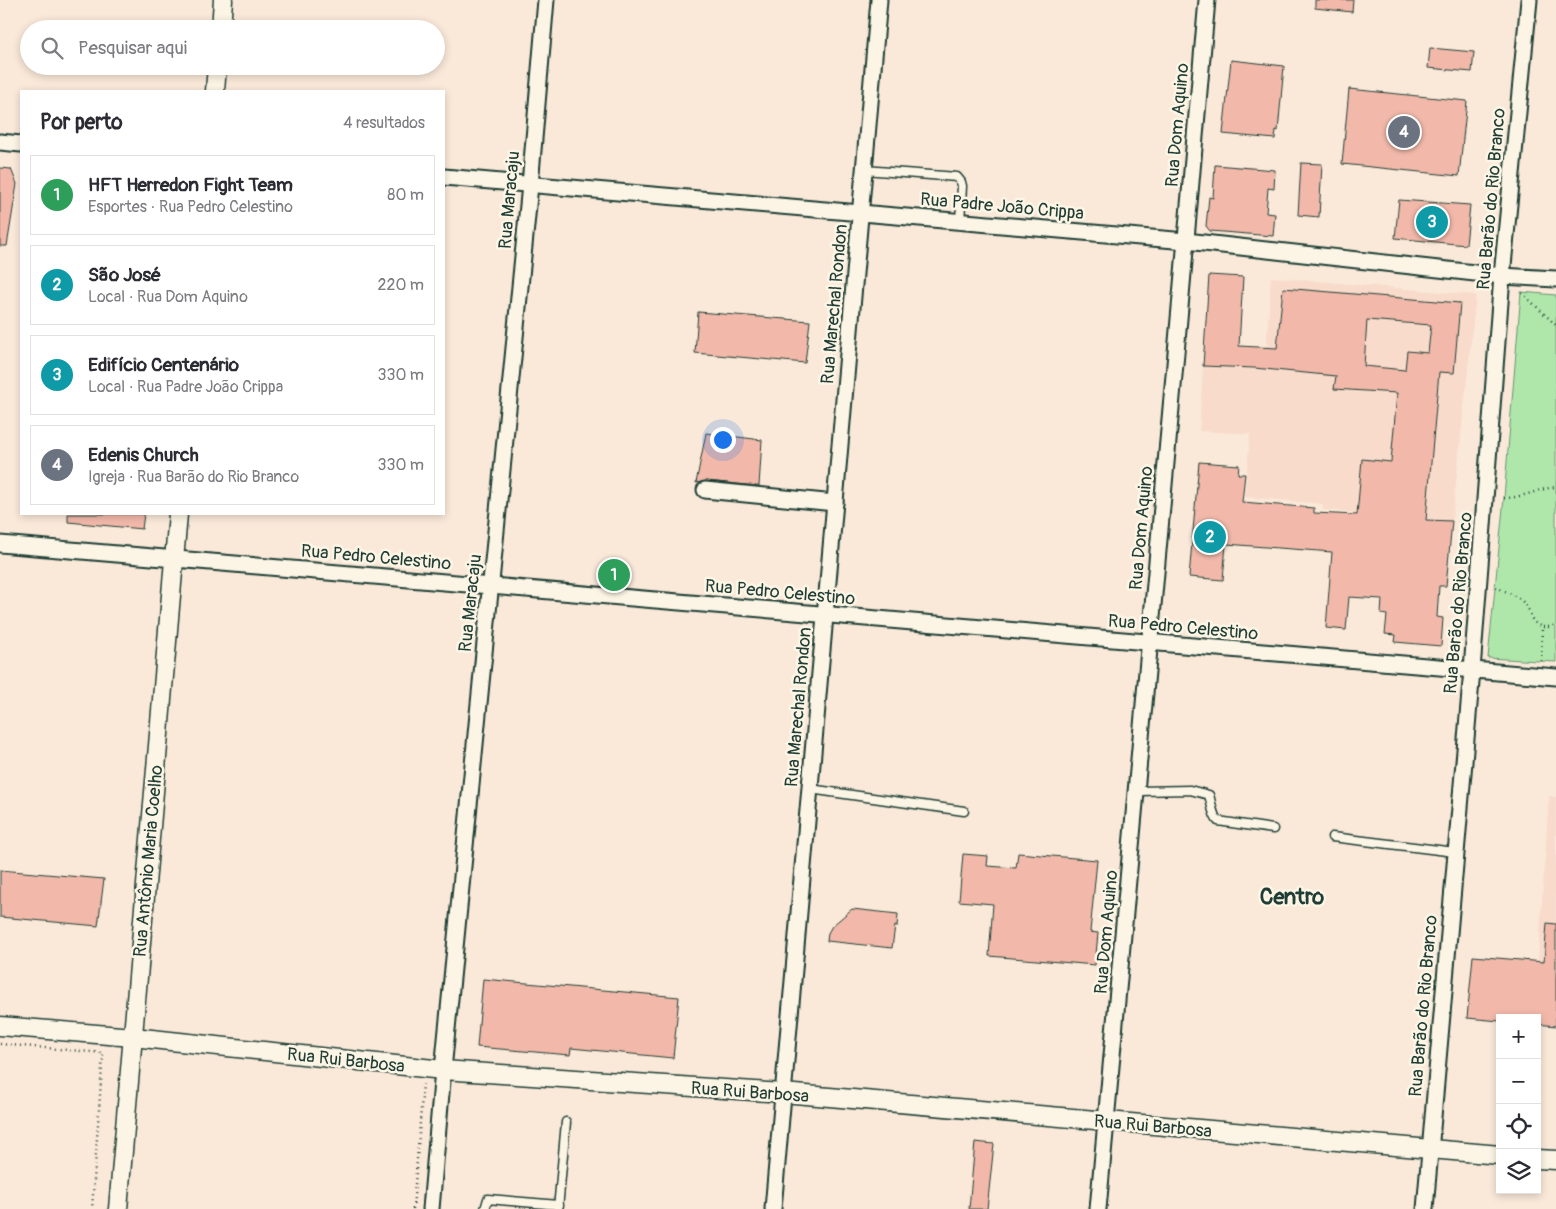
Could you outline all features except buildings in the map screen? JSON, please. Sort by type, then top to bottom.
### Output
[{"type":"street","points":[[222,20],[223,0]]},
{"type":"street","name":"Rua Maracaju","points":[[431,1209],[530,185],[546,0]]},
{"type":"street","name":"Rua Marechal Rondon","points":[[773,1209],[879,0]]},
{"type":"street","name":"Rua Dom Aquino","points":[[1098,1209],[1138,791],[1207,0]]},
{"type":"street","name":"Rua Barão do Rio Branco","points":[[1425,1209],[1472,670],[1502,276],[1529,0]]},
{"type":"street","points":[[215,90],[217,75]]},
{"type":"street","points":[[0,142],[20,144]]},
{"type":"street","name":"Rua Padre João Crippa","points":[[445,177],[1186,241],[1502,276],[1556,279]]},
{"type":"street","points":[[705,490],[835,503]]},
{"type":"street","name":"Rua Antônio Maria Coelho","points":[[118,1209],[178,515]]},
{"type":"street","name":"Rua Pedro Celestino","points":[[0,544],[1556,677]]},
{"type":"street","name":"Rua Rui Barbosa","points":[[0,1026],[133,1037],[443,1070],[783,1093],[1496,1155]]},
{"type":"street","points":[[1541,1158],[1556,1160]]},
{"type":"lane","points":[[864,170],[957,176],[962,186],[960,222]]},
{"type":"lane","points":[[810,789],[964,811]]},
{"type":"lane","points":[[1138,791],[1198,791],[1209,795],[1214,818],[1218,822],[1274,829]]},
{"type":"lane","points":[[1332,837],[1455,852]]},
{"type":"lane","points":[[485,1209],[488,1199],[558,1207],[566,1122]]},
{"type":"path","points":[[1521,292],[1556,325]]},
{"type":"path","points":[[1504,498],[1516,498],[1556,487]]},
{"type":"path","points":[[1496,587],[1520,599],[1528,607],[1529,615],[1534,623],[1542,627],[1551,627],[1556,624]]},
{"type":"path","points":[[1541,661],[1542,627]]},
{"type":"path","points":[[0,1044],[103,1053],[92,1209]]},
{"type":"path","points":[[413,1209],[423,1081]]},
{"type":"shaded area","points":[[1271,277],[1476,295],[1452,521],[1323,510],[1323,504],[1245,497],[1250,434],[1199,431],[1203,366],[1265,369]]},
{"type":"shaded area","points":[[1549,796],[1556,797],[1556,963],[1538,961]]},
{"type":"green space","points":[[1521,292],[1556,295],[1556,662],[1488,658],[1504,498]]},
{"type":"place","name":"Edenis Church","points":[[1404,132]]},
{"type":"place","name":"Edifício Centenário","points":[[1432,222]]},
{"type":"place","name":"São José","points":[[1210,537]]},
{"type":"place","name":"HFT Herredon Fight Team","points":[[614,575]]},
{"type":"district","name":"Centro","points":[[1292,896]]}]
